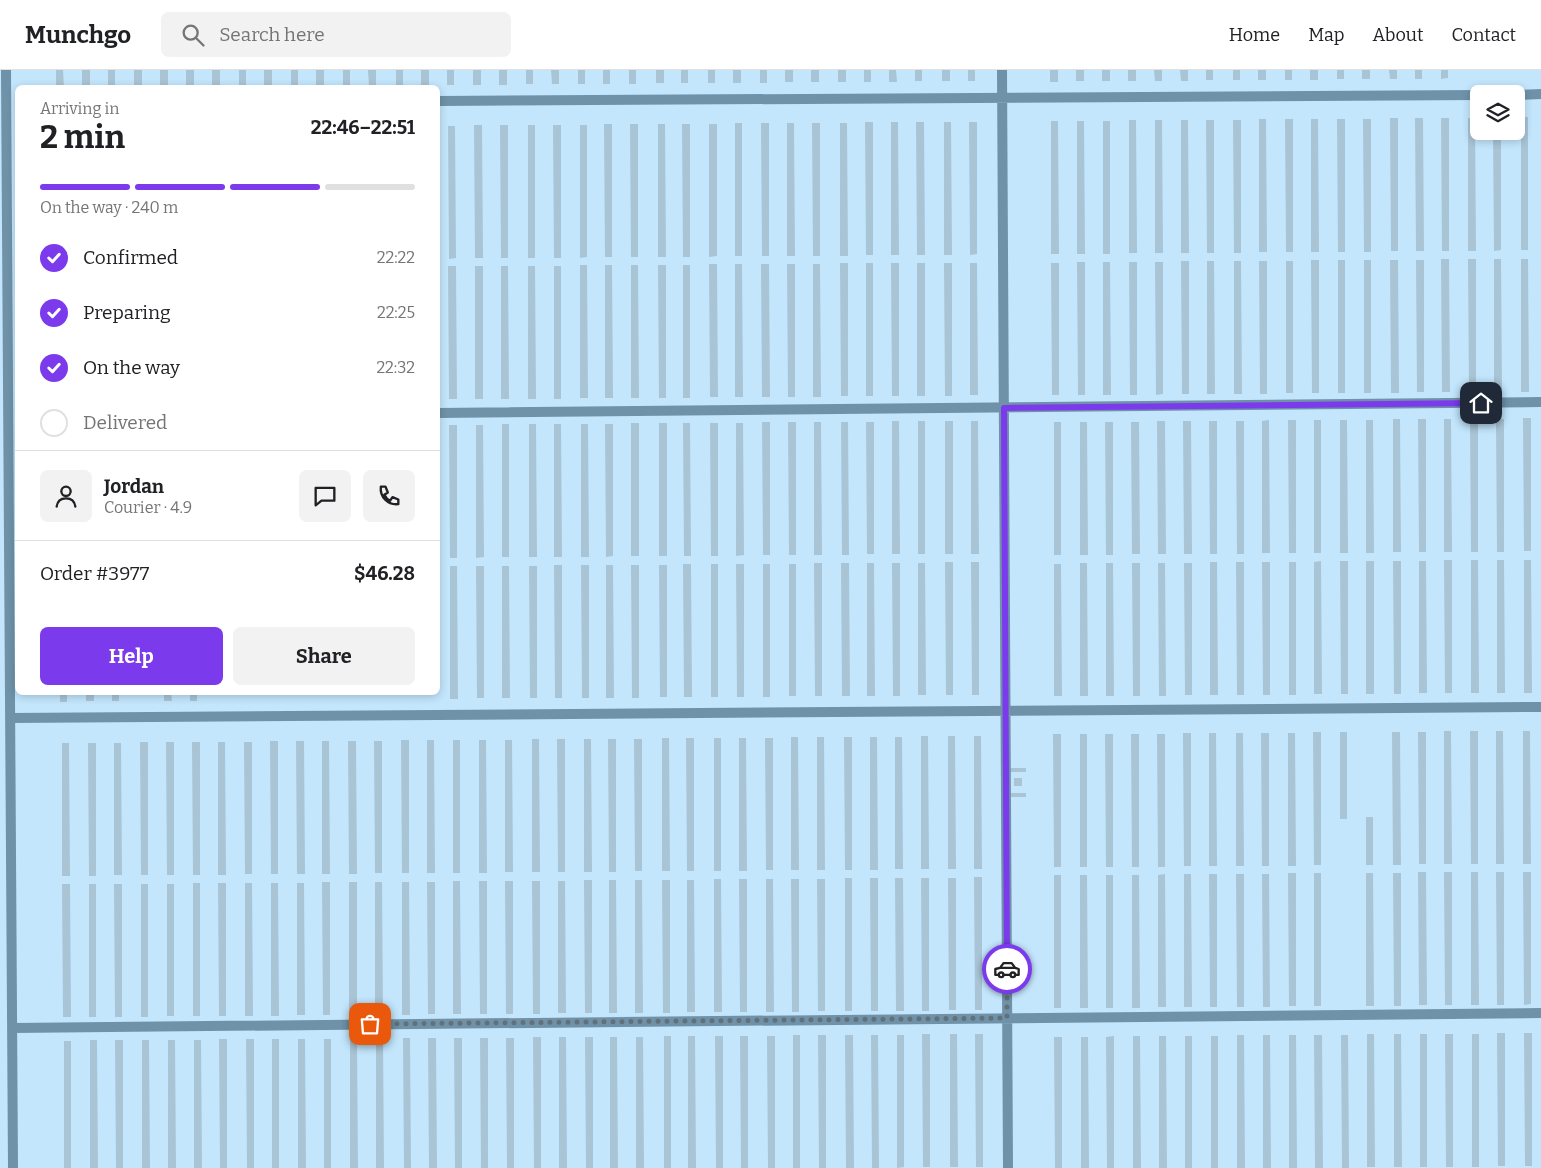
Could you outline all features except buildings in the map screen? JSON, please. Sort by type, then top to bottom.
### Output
[{"type":"lane","points":[[6,70],[13,417],[10,718],[13,1168]]},
{"type":"lane","points":[[1002,70],[1008,1168]]},
{"type":"lane","points":[[1525,95],[1541,94]]},
{"type":"lane","points":[[440,101],[1470,95]]},
{"type":"lane","points":[[6,104],[15,104]]},
{"type":"lane","points":[[440,413],[1541,402]]},
{"type":"lane","points":[[10,718],[1541,707]]},
{"type":"lane","points":[[12,1028],[1541,1013]]},
{"type":"shaded area","points":[[0,70],[1541,70],[1541,1168],[0,1168]]},
{"type":"way so far","points":[[370,1024],[1007,1018],[1007,969]]},
{"type":"route","points":[[1007,969],[1004,408],[1481,403]]}]
